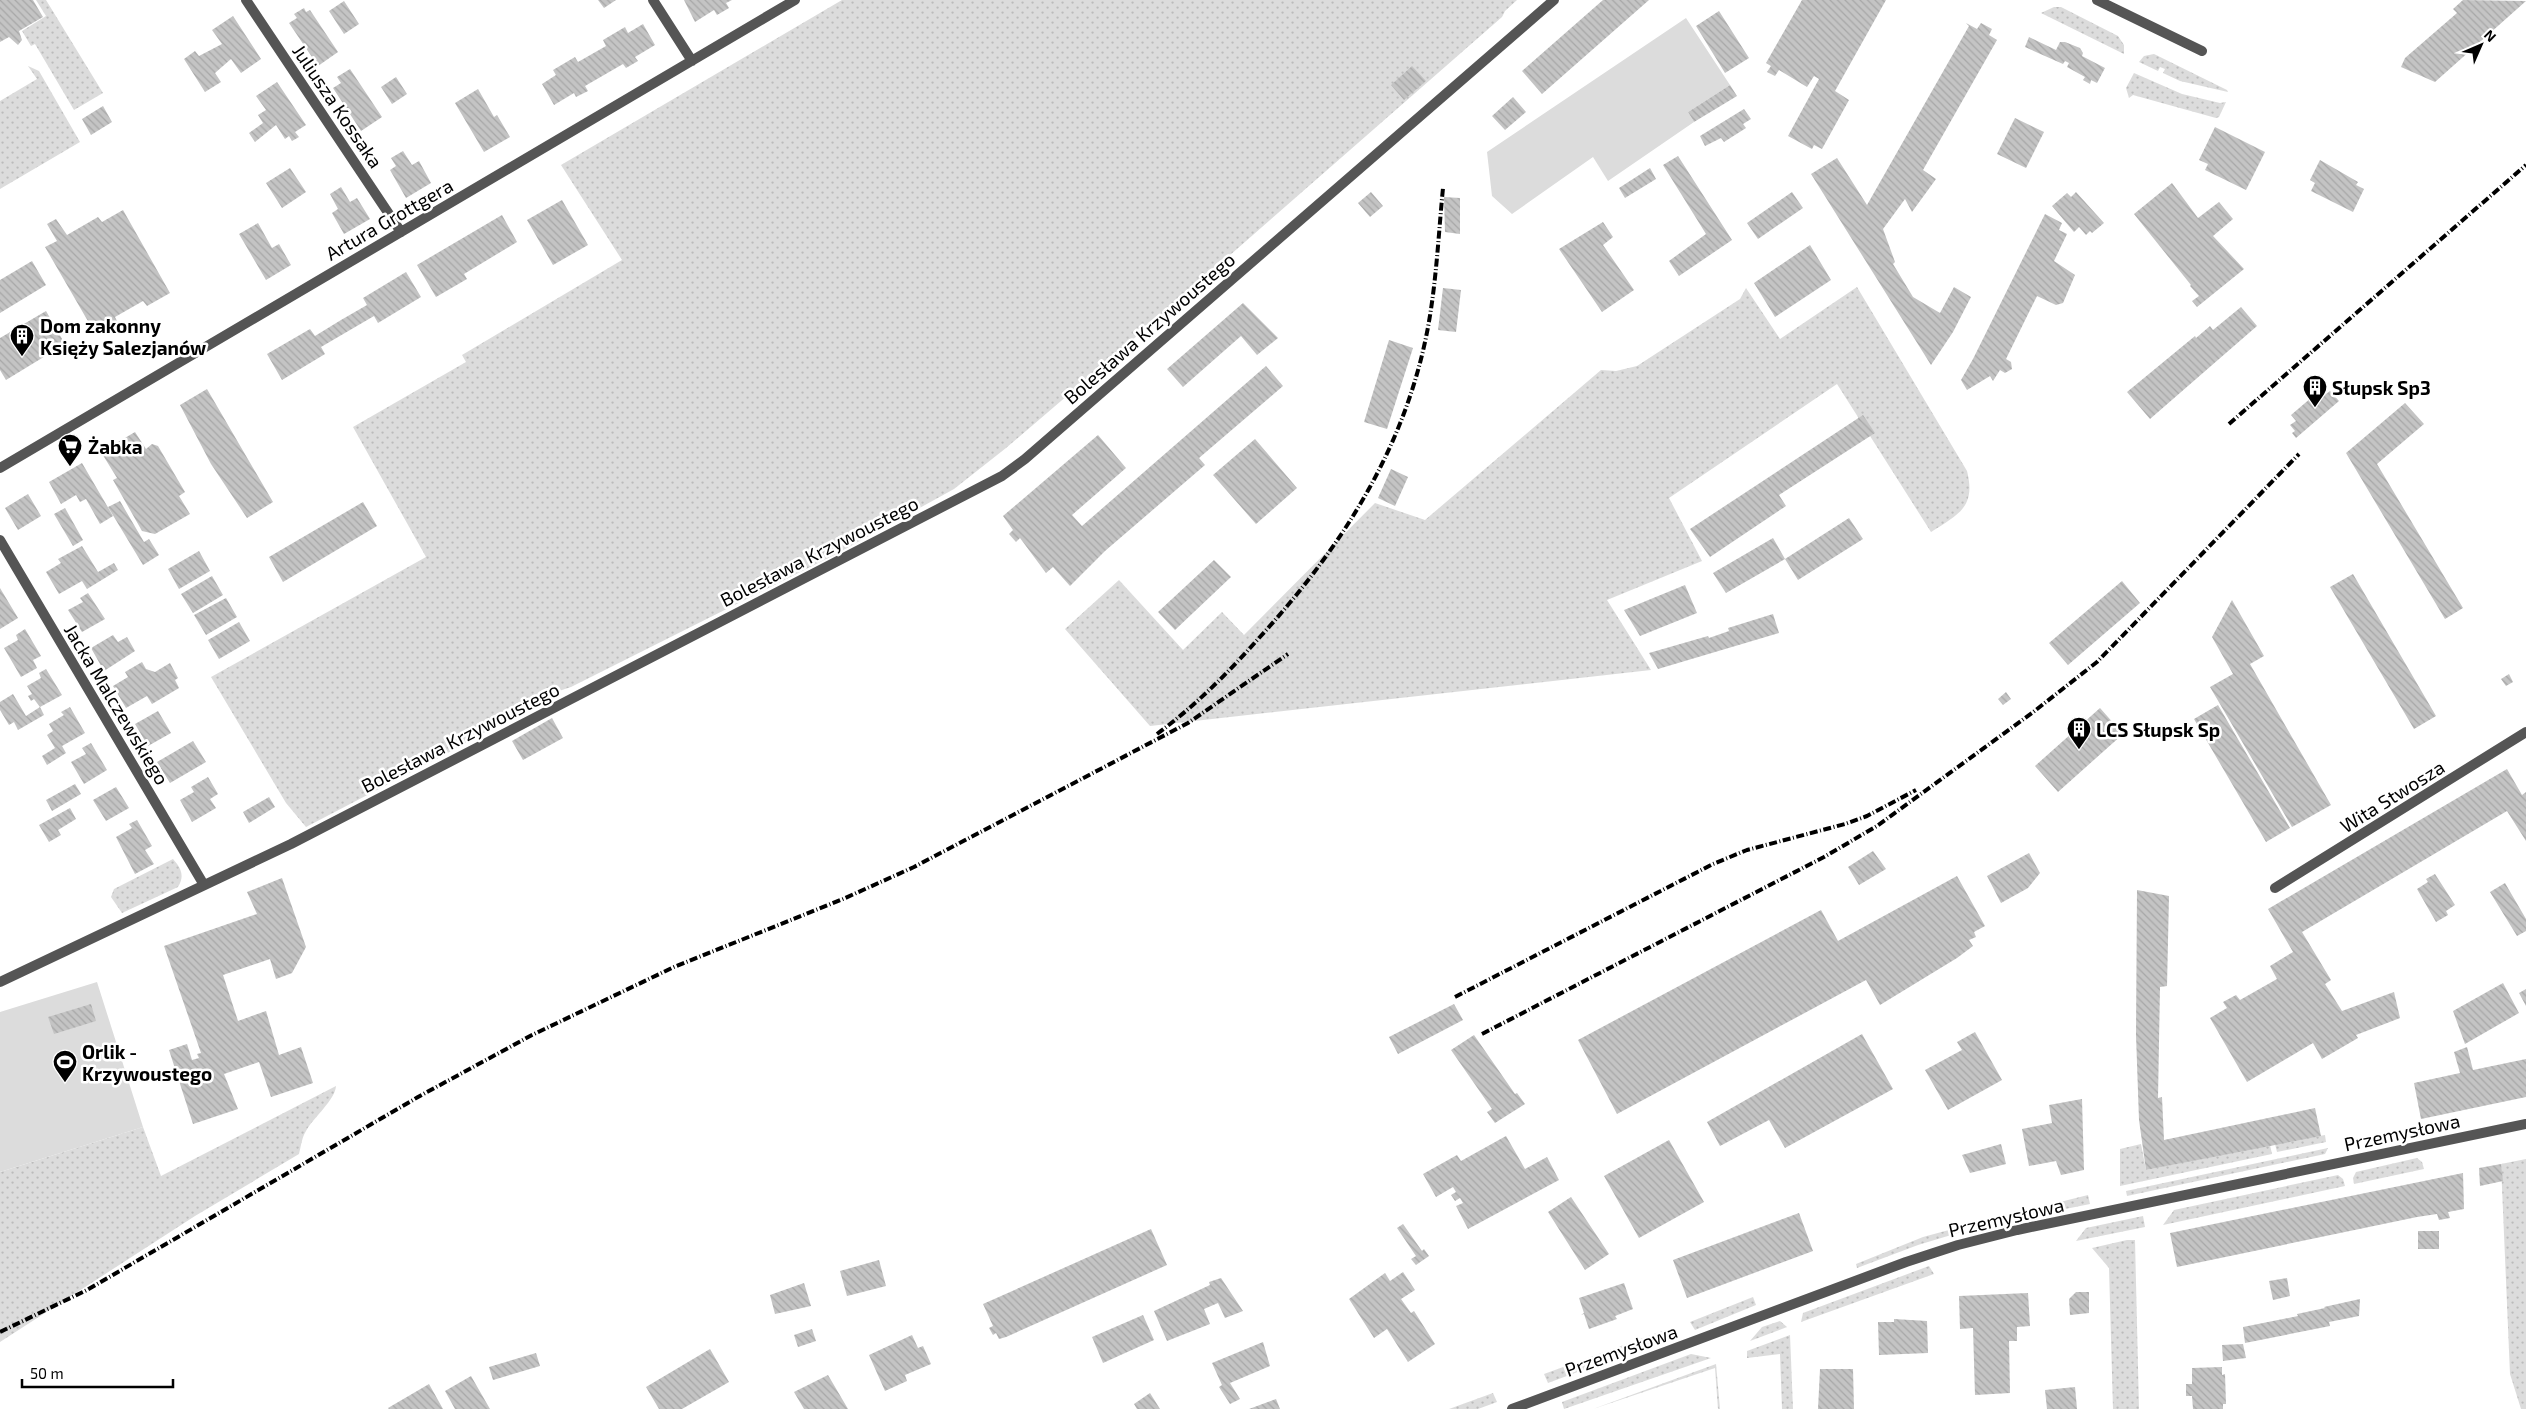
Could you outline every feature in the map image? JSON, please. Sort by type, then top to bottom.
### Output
[{"type":"street","name":"Juliusza Kossaka","points":[[246,0],[401,232]]},
{"type":"street","points":[[653,0],[692,61]]},
{"type":"street","name":"Artura Grottgera","points":[[0,468],[795,0]]},
{"type":"street","name":"Bolesława Krzywoustego","points":[[0,982],[291,844],[1002,476],[1025,459],[1554,0]]},
{"type":"street","points":[[2097,0],[2202,51]]},
{"type":"street","name":"Jacka Malczewskiego","points":[[0,540],[204,885]]},
{"type":"street","name":"Wita Stwosza","points":[[2276,888],[2526,732]]},
{"type":"street","name":"Przemysłowa","points":[[1512,1409],[1906,1262],[1958,1245],[2018,1230],[2526,1124]]},
{"type":"shaded area","points":[[36,0],[46,0],[103,93],[74,110],[35,44],[31,46],[22,31],[46,16]]},
{"type":"shaded area","points":[[842,0],[1517,0],[1505,11],[1502,17],[1165,312],[1006,448],[954,489],[838,553],[571,687],[559,691],[444,755],[306,827],[286,803],[211,677],[426,557],[353,427],[466,362],[462,355],[622,260],[561,165]]},
{"type":"shaded area","points":[[2054,7],[2061,7],[2118,36],[2124,45],[2124,54],[2041,13]]},
{"type":"shaded area","points":[[1686,18],[1730,85],[1688,112],[1694,122],[1608,181],[1593,157],[1512,214],[1492,196],[1487,152]]},
{"type":"shaded area","points":[[2154,54],[2228,92],[2180,81],[2163,73],[2165,69],[2160,67],[2158,71],[2139,62],[2144,56]]},
{"type":"shaded area","points":[[28,66],[39,71],[80,142],[0,189],[0,101],[37,79]]},
{"type":"shaded area","points":[[2134,73],[2182,94],[2220,103],[2226,102],[2219,117],[2216,118],[2133,95],[2129,98],[2126,88]]},
{"type":"shaded area","points":[[1857,287],[1967,471],[1969,493],[1967,501],[1957,514],[1931,532],[1837,384],[1669,498],[1702,561],[1607,600],[1651,670],[1150,726],[1065,629],[1119,580],[1183,650],[1222,612],[1244,635],[1375,503],[1425,520],[1601,370],[1616,371],[1637,366],[1740,299],[1746,288],[1780,339]]},
{"type":"shaded area","points":[[173,859],[182,876],[178,887],[122,913],[111,897],[114,889]]},
{"type":"shaded area","name":"Orlik - Krzywoustego","points":[[97,982],[143,1127],[0,1172],[0,1012]]},
{"type":"shaded area","points":[[336,1086],[332,1097],[305,1133],[299,1154],[195,1216],[0,1342],[0,1172],[143,1127],[161,1176]]},
{"type":"shaded area","points":[[2325,1135],[2326,1142],[2277,1152],[2275,1144]]},
{"type":"shaded area","points":[[2141,1144],[2146,1170],[2270,1145],[2272,1154],[2120,1186],[2120,1149]]},
{"type":"shaded area","points":[[2328,1148],[2325,1154],[2127,1196],[2126,1191]]},
{"type":"shaded area","points":[[2417,1158],[2422,1162],[2424,1169],[2354,1184],[2353,1178],[2356,1172]]},
{"type":"shaded area","points":[[2526,1159],[2526,1409],[2521,1409],[2510,1374],[2501,1164]]},
{"type":"shaded area","points":[[2338,1175],[2343,1179],[2345,1186],[2163,1225],[2174,1210]]},
{"type":"shaded area","points":[[2088,1195],[2090,1204],[2021,1218],[2020,1212]]},
{"type":"shaded area","points":[[2143,1216],[2145,1227],[2076,1241],[2086,1228]]},
{"type":"shaded area","points":[[1960,1227],[1961,1232],[1918,1245],[1857,1268],[1856,1264],[1923,1237]]},
{"type":"shaded area","points":[[2135,1240],[2139,1409],[2113,1409],[2109,1268],[2092,1248]]},
{"type":"shaded area","points":[[1929,1266],[1934,1274],[1801,1322],[1803,1313]]},
{"type":"shaded area","points":[[1753,1297],[1756,1305],[1695,1330],[1690,1322]]},
{"type":"shaded area","points":[[1780,1321],[1787,1327],[1750,1341],[1762,1327]]},
{"type":"shaded area","points":[[1662,1331],[1666,1339],[1548,1383],[1544,1374]]},
{"type":"shaded area","points":[[1790,1335],[1793,1409],[1782,1409],[1780,1354],[1747,1358],[1747,1351]]},
{"type":"shaded area","points":[[1691,1354],[1711,1358],[1564,1409],[1562,1402]]},
{"type":"shaded area","points":[[1716,1364],[1720,1409],[1718,1409],[1715,1368],[1593,1409]]},
{"type":"shaded area","points":[[1493,1393],[1497,1402],[1478,1409],[1449,1409]]},
{"type":"building","points":[[0,0],[33,0],[43,17],[19,31],[22,40],[18,45],[9,37],[0,42]]},
{"type":"building","points":[[598,0],[616,0],[604,8]]},
{"type":"building","points":[[684,0],[732,0],[726,3],[729,8],[717,15],[714,10],[695,22]]},
{"type":"building","points":[[1603,0],[1649,0],[1542,94],[1522,71]]},
{"type":"building","points":[[1802,0],[1886,0],[1835,91],[1849,100],[1822,149],[1814,145],[1812,149],[1788,136],[1819,79],[1814,76],[1807,87],[1779,70],[1775,76],[1767,72],[1771,66],[1766,63]]},
{"type":"building","points":[[2463,0],[2526,1],[2435,82],[2401,67],[2405,58],[2457,13],[2453,9]]},
{"type":"building","points":[[344,1],[359,24],[344,34],[329,11]]},
{"type":"building","points":[[304,8],[306,12],[310,10],[338,52],[318,66],[289,23],[297,18],[294,14]]},
{"type":"building","points":[[1719,11],[1749,58],[1725,73],[1696,26]]},
{"type":"building","points":[[233,16],[261,59],[241,73],[231,59],[215,73],[221,82],[205,92],[184,59],[195,51],[199,56],[222,44],[212,30]]},
{"type":"building","points":[[1966,23],[1977,29],[1981,23],[1992,29],[1989,35],[1997,40],[1923,170],[1936,179],[1912,212],[1905,199],[1883,229],[1895,262],[1893,264],[1913,297],[1940,313],[1954,287],[1971,297],[1953,332],[1931,365],[1811,174],[1837,158],[1867,205],[1969,26]]},
{"type":"building","points":[[643,24],[655,45],[635,57],[638,61],[626,68],[623,64],[585,86],[588,91],[576,97],[574,93],[554,105],[542,84],[556,75],[553,70],[575,57],[578,62],[606,46],[603,40],[625,27],[628,33]]},
{"type":"building","points":[[2029,37],[2056,50],[2060,42],[2080,48],[2083,53],[2082,56],[2105,68],[2097,83],[2091,80],[2090,84],[2083,80],[2085,77],[2067,67],[2069,63],[2065,61],[2063,64],[2025,47]]},
{"type":"building","points":[[1412,66],[1426,81],[1404,100],[1391,85]]},
{"type":"building","points":[[350,69],[382,117],[361,131],[333,88],[341,83],[337,77]]},
{"type":"building","points":[[396,77],[407,94],[392,104],[381,87]]},
{"type":"building","points":[[277,82],[306,125],[295,132],[299,137],[292,141],[289,136],[285,139],[276,125],[255,142],[249,133],[263,123],[258,115],[266,110],[256,96]]},
{"type":"building","points":[[1730,85],[1737,96],[1694,122],[1688,112]]},
{"type":"building","points":[[478,89],[494,117],[497,115],[510,137],[484,152],[455,103]]},
{"type":"building","points":[[1513,97],[1526,112],[1505,130],[1492,116]]},
{"type":"building","points":[[103,106],[112,122],[91,135],[82,119]]},
{"type":"building","points":[[1744,109],[1751,119],[1743,124],[1746,128],[1724,142],[1721,138],[1705,146],[1700,136]]},
{"type":"building","points":[[2015,118],[2044,132],[2026,168],[1997,154]]},
{"type":"building","points":[[2215,127],[2265,152],[2246,190],[2205,170],[2208,164],[2199,160]]},
{"type":"building","points":[[403,151],[412,165],[419,161],[431,183],[406,198],[390,170],[396,166],[391,158]]},
{"type":"building","points":[[1678,156],[1732,240],[1679,276],[1669,261],[1706,234],[1663,165]]},
{"type":"building","points":[[2320,160],[2358,182],[2356,185],[2364,189],[2353,212],[2311,191],[2315,183],[2310,180]]},
{"type":"building","points":[[290,168],[306,192],[282,208],[266,183]]},
{"type":"building","points":[[1650,168],[1656,179],[1625,198],[1619,188]]},
{"type":"building","points":[[2172,183],[2198,218],[2219,202],[2233,219],[2213,236],[2244,269],[2197,307],[2192,301],[2199,296],[2134,214]]},
{"type":"building","points":[[341,187],[350,202],[357,198],[370,219],[344,234],[332,213],[338,209],[330,194]]},
{"type":"building","points":[[1371,192],[1383,206],[1370,217],[1358,203]]},
{"type":"building","points":[[1792,192],[1803,208],[1758,239],[1747,223]]},
{"type":"building","points":[[2076,192],[2104,223],[2092,233],[2090,231],[2086,235],[2079,227],[2074,232],[2052,206],[2067,193],[2071,197]]},
{"type":"building","points":[[1444,197],[1460,198],[1460,234],[1445,232]]},
{"type":"building","points":[[562,200],[588,245],[553,265],[527,220]]},
{"type":"building","points":[[123,210],[170,293],[147,306],[143,301],[115,317],[118,323],[96,335],[45,247],[57,241],[47,224],[56,219],[67,235],[98,217],[102,222]]},
{"type":"building","points":[[2045,214],[2062,223],[2059,230],[2067,234],[2054,261],[2075,275],[2063,303],[2056,305],[2037,296],[2006,359],[2011,362],[2012,369],[2005,373],[2000,370],[1993,381],[1990,376],[1967,390],[1961,380]]},
{"type":"building","points":[[502,215],[517,242],[464,274],[467,279],[436,297],[417,265]]},
{"type":"building","points":[[1603,222],[1613,237],[1603,245],[1634,290],[1602,312],[1559,249]]},
{"type":"building","points":[[258,223],[272,248],[279,244],[291,265],[266,280],[239,234]]},
{"type":"building","points":[[1810,245],[1831,280],[1775,317],[1754,283]]},
{"type":"building","name":"Dom zakonny Księży Salezjanów","points":[[32,261],[46,285],[0,313],[0,280]]},
{"type":"building","points":[[406,272],[421,297],[378,323],[374,316],[321,347],[325,354],[282,380],[267,354],[310,329],[315,336],[367,305],[363,298]]},
{"type":"building","points":[[1443,288],[1461,290],[1456,332],[1438,330]]},
{"type":"building","points":[[1243,303],[1278,338],[1257,355],[1241,336],[1183,387],[1167,369]]},
{"type":"building","points":[[2241,307],[2257,326],[2150,419],[2127,392],[2195,336],[2196,338],[2210,326],[2213,330]]},
{"type":"building","name":"Dom zakonny Księży Salezjanów","points":[[46,311],[65,344],[6,380],[0,370],[0,338]]},
{"type":"building","points":[[1389,340],[1413,348],[1387,429],[1364,422]]},
{"type":"building","points":[[1266,366],[1283,386],[1199,458],[1205,465],[1105,551],[1070,586],[1053,567],[1046,573],[1020,538],[1016,542],[1009,534],[1013,530],[1003,516],[1098,435],[1126,468],[1072,515],[1082,526]]},
{"type":"building","points":[[207,389],[273,502],[247,518],[211,464],[180,405]]},
{"type":"building","name":"Słupsk Sp3","points":[[2330,391],[2339,401],[2296,438],[2292,433],[2295,431],[2290,425],[2296,421],[2291,415],[2318,392],[2322,397]]},
{"type":"building","points":[[2405,403],[2424,424],[2377,464],[2463,608],[2445,619],[2346,453]]},
{"type":"building","points":[[1863,415],[1875,433],[1779,495],[1786,506],[1710,557],[1690,529]]},
{"type":"building","points":[[135,432],[146,449],[152,444],[158,446],[185,492],[179,496],[190,514],[155,534],[142,531],[113,480],[117,478],[101,452]]},
{"type":"building","points":[[1255,439],[1297,488],[1256,524],[1213,475]]},
{"type":"building","points":[[82,463],[113,516],[100,524],[86,499],[80,502],[76,495],[61,504],[49,482]]},
{"type":"building","points":[[1391,469],[1408,477],[1395,506],[1378,498]]},
{"type":"building","points":[[28,494],[41,516],[18,530],[5,508]]},
{"type":"building","points":[[120,501],[144,542],[149,539],[159,555],[143,565],[108,507]]},
{"type":"building","points":[[363,502],[377,526],[283,582],[269,557]]},
{"type":"building","points":[[65,508],[83,540],[73,546],[54,514]]},
{"type":"building","points":[[1849,518],[1863,539],[1798,580],[1785,559]]},
{"type":"building","points":[[1773,538],[1785,559],[1726,593],[1713,573]]},
{"type":"building","points":[[82,546],[98,572],[114,563],[118,570],[87,589],[82,581],[59,594],[46,572],[61,563],[58,559]]},
{"type":"building","points":[[199,551],[210,571],[179,589],[168,569]]},
{"type":"building","points":[[1214,560],[1231,577],[1175,630],[1158,612]]},
{"type":"building","points":[[2353,574],[2436,716],[2414,729],[2330,587]]},
{"type":"building","points":[[212,576],[223,595],[193,613],[181,594]]},
{"type":"building","points":[[2122,581],[2140,603],[2068,665],[2049,643]]},
{"type":"building","points":[[1685,585],[1697,613],[1640,636],[1624,610]]},
{"type":"building","points":[[0,588],[18,618],[0,629]]},
{"type":"building","points":[[88,593],[105,619],[82,632],[68,610],[83,602],[80,598]]},
{"type":"building","points":[[226,598],[237,617],[206,635],[194,615]]},
{"type":"building","points":[[2232,600],[2264,656],[2250,664],[2331,805],[2292,827],[2210,687],[2233,674],[2212,637]]},
{"type":"building","points":[[1773,614],[1779,633],[1658,669],[1649,653],[1708,636],[1709,638],[1729,631],[1728,628]]},
{"type":"building","points":[[239,622],[250,641],[219,659],[208,640]]},
{"type":"building","points":[[25,629],[41,656],[33,660],[37,668],[21,677],[4,648],[18,640],[16,635]]},
{"type":"building","points":[[113,635],[118,642],[127,637],[135,651],[104,671],[91,648]]},
{"type":"building","points":[[142,662],[146,669],[155,672],[170,663],[178,678],[175,680],[179,688],[152,704],[147,696],[126,708],[113,686],[128,677],[125,672]]},
{"type":"building","points":[[46,669],[62,695],[40,707],[34,699],[31,701],[28,696],[32,694],[27,686],[41,678],[39,673]]},
{"type":"building","points":[[2509,674],[2513,682],[2506,686],[2501,679]]},
{"type":"building","points":[[2006,692],[2011,699],[2003,705],[1998,699]]},
{"type":"building","points":[[13,694],[26,716],[40,707],[44,715],[18,730],[14,722],[9,725],[0,710],[0,702]]},
{"type":"building","points":[[2218,705],[2290,828],[2266,842],[2194,719]]},
{"type":"building","points":[[70,707],[85,733],[62,746],[66,753],[47,765],[42,756],[55,748],[47,735],[53,731],[49,724],[64,715],[61,712]]},
{"type":"building","name":"LCS Słupsk Sp","points":[[2100,708],[2123,734],[2058,792],[2035,766]]},
{"type":"building","points":[[158,711],[171,733],[148,746],[135,724]]},
{"type":"building","points":[[552,718],[563,738],[523,760],[512,741]]},
{"type":"building","points":[[193,741],[206,762],[170,783],[157,762]]},
{"type":"building","points":[[91,743],[107,770],[84,784],[71,762],[86,754],[82,748]]},
{"type":"building","points":[[2507,769],[2522,795],[2526,792],[2526,841],[2507,811],[2302,932],[2331,980],[2325,984],[2342,1011],[2394,992],[2400,1018],[2356,1035],[2358,1038],[2322,1059],[2313,1043],[2247,1082],[2210,1018],[2227,1008],[2223,1002],[2236,995],[2240,1000],[2277,979],[2270,966],[2293,952],[2268,909]]},
{"type":"building","points":[[208,777],[218,794],[210,799],[216,808],[192,822],[180,800],[194,792],[191,787]]},
{"type":"building","points":[[75,784],[81,794],[52,811],[46,800]]},
{"type":"building","points":[[116,787],[129,808],[106,821],[93,800]]},
{"type":"building","points":[[269,797],[275,807],[249,823],[243,812]]},
{"type":"building","points":[[70,808],[76,819],[58,830],[61,835],[49,842],[39,825]]},
{"type":"building","points":[[137,820],[152,846],[145,850],[154,864],[135,874],[116,837],[132,828],[129,824]]},
{"type":"building","points":[[1873,851],[1886,869],[1859,885],[1848,867]]},
{"type":"building","points":[[2029,853],[2040,873],[2028,888],[2001,903],[1987,876]]},
{"type":"building","points":[[2435,874],[2455,905],[2446,911],[2448,915],[2436,922],[2417,889],[2428,882],[2426,879]]},
{"type":"building","points":[[1957,876],[1985,926],[1974,932],[1976,937],[1969,940],[1973,946],[1957,958],[1880,1005],[1866,980],[1617,1114],[1578,1040],[1821,910],[1838,941]]},
{"type":"building","points":[[282,878],[306,947],[292,973],[276,979],[270,959],[223,975],[238,1021],[266,1011],[279,1055],[301,1047],[313,1083],[271,1097],[259,1062],[224,1074],[238,1109],[193,1124],[169,1050],[187,1044],[192,1060],[199,1058],[197,1054],[201,1053],[164,946],[257,914],[247,892]]},
{"type":"building","points":[[2505,883],[2526,919],[2526,931],[2517,936],[2490,892]]},
{"type":"building","points":[[2137,890],[2169,896],[2167,986],[2160,987],[2158,1098],[2162,1097],[2164,1140],[2315,1108],[2321,1136],[2146,1170],[2139,1120],[2136,1035]]},
{"type":"building","points":[[2503,983],[2519,1013],[2465,1044],[2453,1011]]},
{"type":"building","points":[[2526,989],[2526,1006],[2519,993]]},
{"type":"building","points":[[91,1004],[96,1021],[54,1034],[48,1017]]},
{"type":"building","points":[[1454,1004],[1463,1020],[1398,1054],[1389,1037]]},
{"type":"building","points":[[1975,1032],[2002,1080],[1948,1110],[1925,1070],[1962,1050],[1957,1042]]},
{"type":"building","points":[[1862,1034],[1893,1089],[1785,1148],[1769,1120],[1720,1146],[1707,1122]]},
{"type":"building","points":[[1474,1035],[1515,1094],[1517,1093],[1525,1104],[1495,1123],[1487,1112],[1492,1109],[1451,1050]]},
{"type":"building","points":[[2467,1047],[2473,1070],[2526,1059],[2526,1097],[2421,1119],[2414,1083],[2460,1073],[2454,1052]]},
{"type":"building","points":[[2082,1099],[2084,1170],[2061,1175],[2056,1161],[2029,1166],[2022,1129],[2052,1123],[2049,1105]]},
{"type":"building","points":[[1506,1136],[1525,1169],[1547,1157],[1559,1180],[1468,1229],[1456,1206],[1463,1203],[1460,1198],[1455,1201],[1451,1195],[1456,1192],[1453,1187],[1436,1197],[1423,1174],[1457,1155],[1461,1161]]},
{"type":"building","points":[[1669,1140],[1704,1202],[1639,1238],[1604,1176]]},
{"type":"building","points":[[2001,1144],[2006,1164],[1970,1173],[1962,1155]]},
{"type":"building","points":[[2501,1164],[2503,1181],[2480,1186],[2479,1168]]},
{"type":"building","points":[[2463,1173],[2464,1209],[2448,1212],[2450,1218],[2439,1220],[2437,1214],[2417,1217],[2177,1267],[2170,1233]]},
{"type":"building","points":[[1571,1197],[1609,1254],[1585,1270],[1548,1212]]},
{"type":"building","points":[[1799,1213],[1813,1251],[1687,1298],[1673,1260]]},
{"type":"building","points":[[1403,1224],[1422,1251],[1424,1249],[1429,1256],[1416,1265],[1411,1259],[1416,1256],[1397,1228]]},
{"type":"building","points":[[1151,1229],[1167,1265],[1006,1337],[999,1339],[996,1333],[993,1335],[989,1328],[993,1326],[983,1304]]},
{"type":"building","points":[[2418,1231],[2439,1231],[2439,1249],[2418,1249]]},
{"type":"building","points":[[879,1260],[886,1286],[847,1296],[840,1271]]},
{"type":"building","points":[[1403,1272],[1415,1290],[1401,1299],[1411,1313],[1414,1311],[1435,1344],[1408,1362],[1387,1329],[1374,1338],[1349,1299],[1385,1273],[1390,1281]]},
{"type":"building","points":[[1221,1278],[1243,1311],[1225,1318],[1218,1303],[1204,1309],[1210,1324],[1167,1341],[1154,1311],[1210,1285],[1209,1282]]},
{"type":"building","points":[[2287,1278],[2290,1296],[2273,1300],[2269,1281]]},
{"type":"building","points":[[804,1283],[811,1306],[775,1314],[770,1295]]},
{"type":"building","points":[[1624,1283],[1633,1309],[1615,1316],[1617,1319],[1589,1329],[1584,1314],[1581,1315],[1584,1313],[1579,1298]]},
{"type":"building","points":[[2076,1292],[2089,1292],[2089,1313],[2070,1315],[2069,1299]]},
{"type":"building","points":[[2028,1293],[2030,1326],[2017,1327],[2017,1341],[2009,1341],[2010,1393],[1975,1395],[1973,1328],[1960,1329],[1959,1296]]},
{"type":"building","points":[[2360,1299],[2359,1316],[2329,1322],[2330,1326],[2245,1343],[2243,1327],[2298,1316],[2297,1314]]},
{"type":"building","points":[[1143,1315],[1154,1340],[1103,1363],[1092,1337]]},
{"type":"building","points":[[1894,1319],[1927,1321],[1928,1353],[1879,1355],[1878,1322],[1894,1322]]},
{"type":"building","points":[[812,1329],[816,1341],[798,1347],[794,1335]]},
{"type":"building","points":[[912,1335],[918,1348],[923,1346],[931,1364],[905,1375],[907,1381],[885,1391],[869,1355]]},
{"type":"building","points":[[1263,1342],[1270,1366],[1230,1383],[1240,1399],[1230,1404],[1219,1387],[1222,1385],[1212,1363]]},
{"type":"building","points":[[2243,1344],[2246,1358],[2223,1361],[2222,1345]]},
{"type":"building","points":[[710,1349],[729,1382],[682,1409],[659,1409],[646,1387]]},
{"type":"building","points":[[536,1353],[540,1366],[493,1380],[489,1367]]},
{"type":"building","points":[[2222,1367],[2222,1375],[2225,1374],[2226,1404],[2223,1404],[2223,1409],[2193,1409],[2192,1396],[2186,1396],[2186,1384],[2192,1384],[2192,1368]]},
{"type":"building","points":[[1820,1369],[1853,1369],[1854,1409],[1818,1409]]},
{"type":"building","points":[[828,1375],[848,1409],[804,1409],[794,1392]]},
{"type":"building","points":[[471,1376],[490,1409],[455,1409],[445,1391]]},
{"type":"building","points":[[429,1384],[443,1409],[388,1408]]},
{"type":"building","points":[[2075,1387],[2077,1409],[2047,1409],[2045,1390]]},
{"type":"building","points":[[1150,1393],[1160,1409],[1137,1409],[1134,1404]]},
{"type":"building","points":[[1276,1399],[1280,1409],[1249,1409]]},
{"type":"railway","points":[[2229,424],[2526,165]]},
{"type":"railway","points":[[1157,734],[1198,701],[1288,606],[1339,537],[1362,501],[1382,464],[1414,384],[1425,342],[1434,285],[1443,188]]},
{"type":"railway","points":[[1482,1034],[1824,857],[1877,826],[2032,713],[2097,662],[2299,454]]},
{"type":"railway","points":[[0,1332],[87,1290],[418,1097],[532,1035],[674,967],[843,899],[914,867],[1188,723],[1288,654]]},
{"type":"railway","points":[[1455,997],[1713,864],[1747,850],[1845,824],[1867,816],[1916,790]]},
{"type":"place","name":"Dom zakonny Księży Salezjanów","points":[[22,357]]},
{"type":"place","name":"Słupsk Sp3","points":[[2315,408]]},
{"type":"place","name":"Żabka","points":[[70,467]]},
{"type":"place","name":"LCS Słupsk Sp","points":[[2079,750]]},
{"type":"place","name":"Orlik - Krzywoustego","points":[[65,1083]]}]
